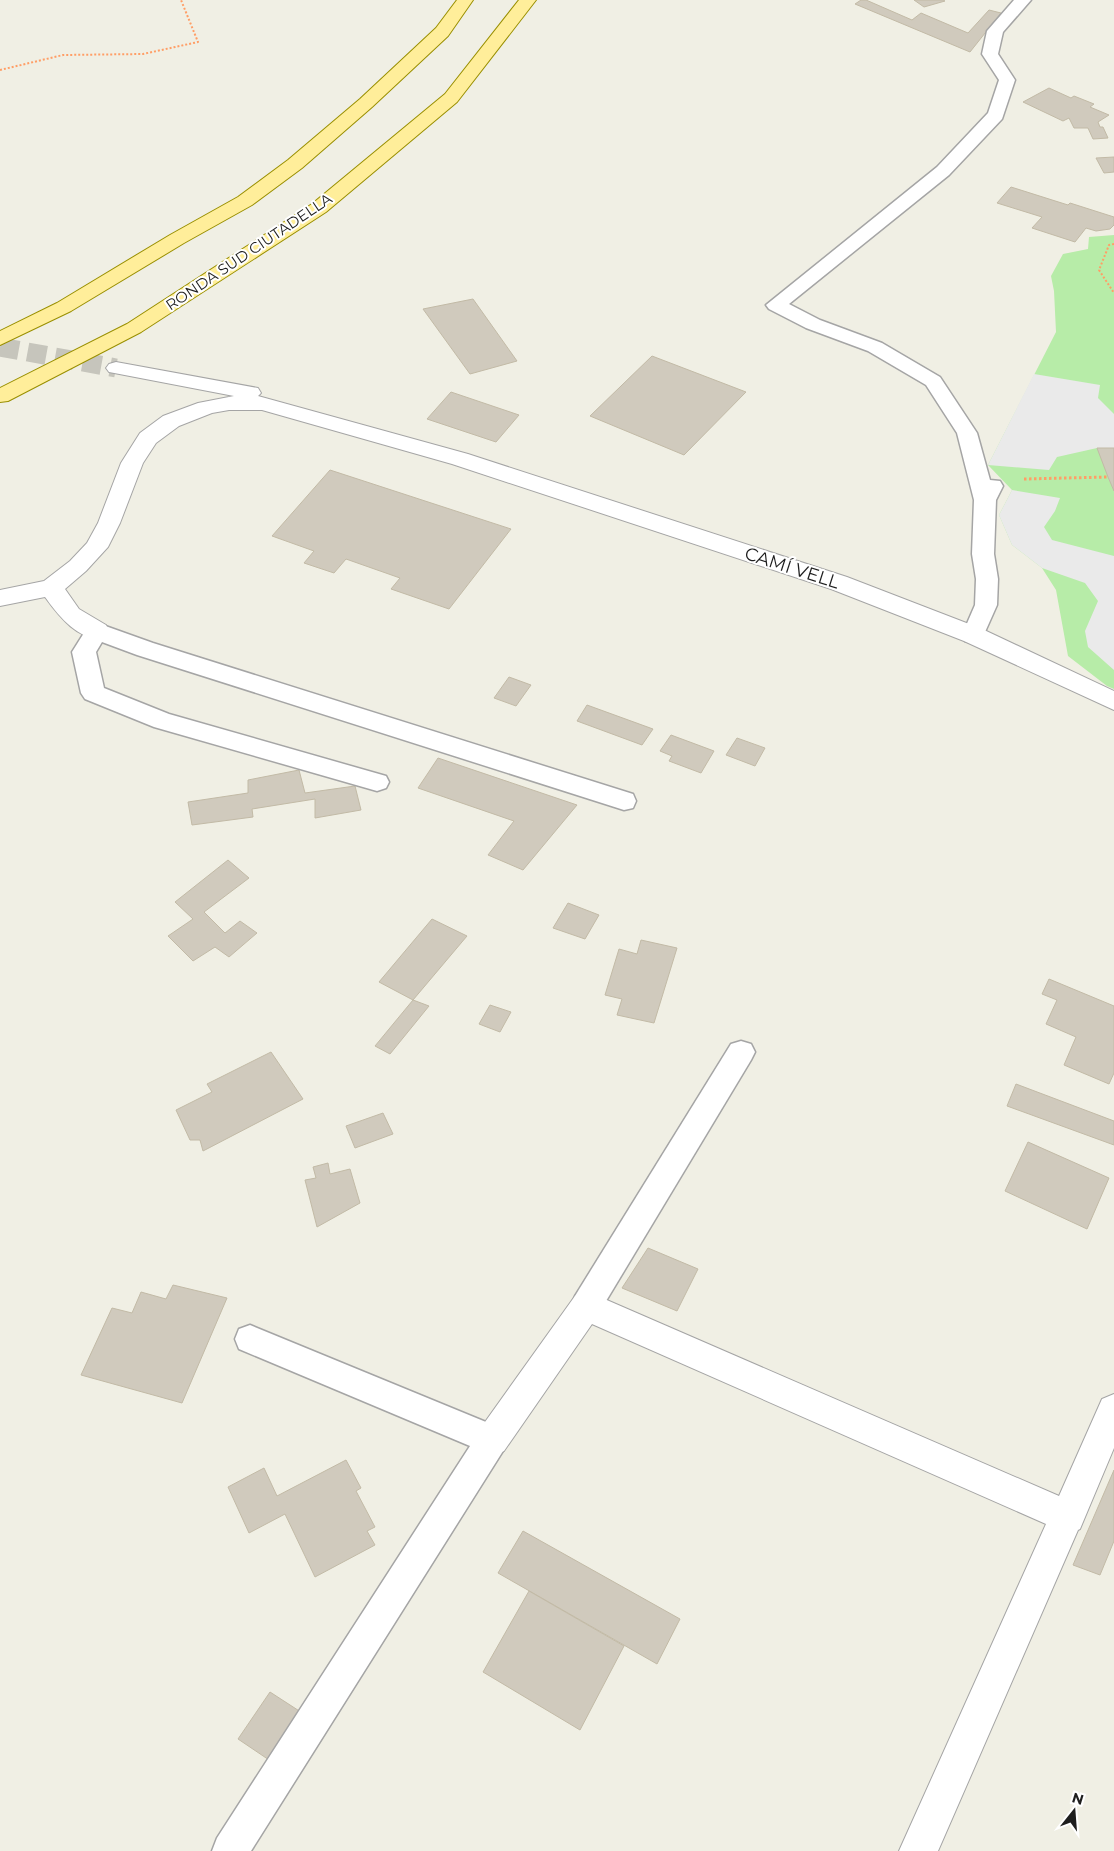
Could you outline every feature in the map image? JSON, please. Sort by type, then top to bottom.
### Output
[{"type":"main road","points":[[0,339],[64,307],[252,196],[295,164],[366,103],[442,32],[465,0]]},
{"type":"main road","name":"RONDA SUD CIUTADELLA","points":[[0,396],[134,328],[319,208],[451,98],[528,0]]},
{"type":"street","points":[[116,368],[251,393],[263,403]]},
{"type":"street","points":[[0,598],[51,588],[78,566],[96,547],[110,523],[132,463],[148,438],[171,421],[206,408],[229,402],[263,403]]},
{"type":"street","name":"CAMÍ VELL","points":[[263,403],[460,459],[839,584],[973,635],[1114,700]]},
{"type":"street","points":[[51,588],[71,614],[97,631]]},
{"type":"street","points":[[492,1440],[586,1306],[1068,1517]]},
{"type":"street","points":[[918,1851],[1114,1410]]},
{"type":"lane","points":[[973,635],[986,605],[987,578],[983,554],[985,500],[967,433],[933,381],[875,347],[813,324],[776,304],[943,171],[996,115],[1007,80],[990,54],[995,32],[1023,0]]},
{"type":"lane","points":[[985,500],[995,479]]},
{"type":"lane","points":[[377,782],[162,721],[93,693],[84,652],[97,631],[145,649],[624,801]]},
{"type":"lane","points":[[586,1306],[741,1052]]},
{"type":"lane","points":[[230,1851],[492,1440],[250,1340]]},
{"type":"path","points":[[0,70],[63,55],[144,54],[198,42],[180,0]]},
{"type":"path","points":[[1114,244],[1109,245],[1099,270],[1114,293]]},
{"type":"path","points":[[995,479],[1108,478]]},
{"type":"green space","points":[[1114,235],[1114,689],[1107,686],[1068,656],[1056,590],[1042,568],[1012,545],[999,515],[1012,490],[988,465],[1056,332],[1054,291],[1051,276],[1063,254],[1088,249],[1089,237]]},
{"type":"shaded area","points":[[1034,374],[1100,385],[1098,398],[1114,414],[1114,448],[1097,448],[1057,457],[1049,470],[988,465]]},
{"type":"shaded area","points":[[1012,490],[1060,498],[1055,511],[1044,527],[1052,540],[1114,556],[1114,670],[1088,647],[1085,631],[1098,601],[1085,583],[1042,568],[1012,545],[999,515]]},
{"type":"building","points":[[861,0],[866,0],[912,20],[921,13],[968,33],[989,10],[1001,13],[970,52],[855,4]]},
{"type":"building","points":[[914,0],[943,0],[945,1],[924,7]]},
{"type":"building","points":[[1049,88],[1071,98],[1074,96],[1094,104],[1090,107],[1109,115],[1098,122],[1100,127],[1103,127],[1108,138],[1093,139],[1088,128],[1074,128],[1069,118],[1063,121],[1023,102]]},
{"type":"building","points":[[1114,157],[1114,172],[1104,173],[1096,158]]},
{"type":"building","points":[[1011,187],[1114,217],[1114,225],[1110,229],[1096,231],[1086,228],[1075,242],[1032,228],[1042,217],[997,203]]},
{"type":"building","points":[[473,299],[517,361],[470,374],[423,309]]},
{"type":"building","points":[[652,356],[746,392],[684,455],[590,416]]},
{"type":"building","points":[[451,392],[519,415],[496,442],[427,419]]},
{"type":"building","points":[[1097,448],[1114,448],[1114,491],[1108,477]]},
{"type":"building","points":[[330,470],[511,529],[449,609],[391,589],[400,578],[346,559],[334,573],[304,563],[314,551],[272,536]]},
{"type":"building","points":[[509,677],[531,685],[516,706],[494,698]]},
{"type":"building","points":[[587,705],[653,729],[642,745],[577,721]]},
{"type":"building","points":[[671,735],[714,751],[701,773],[669,761],[672,756],[660,751]]},
{"type":"building","points":[[737,738],[765,748],[755,766],[726,755]]},
{"type":"building","points":[[438,758],[577,805],[523,870],[488,855],[514,821],[418,788]]},
{"type":"building","points":[[299,770],[305,793],[355,786],[361,810],[315,818],[315,799],[252,809],[253,817],[192,825],[188,802],[248,793],[248,780]]},
{"type":"building","points":[[228,860],[249,878],[204,912],[225,933],[240,921],[257,933],[229,957],[215,947],[193,961],[168,936],[193,919],[175,902]]},
{"type":"building","points":[[568,903],[599,915],[585,939],[553,928]]},
{"type":"building","points":[[432,919],[467,936],[413,1000],[379,982]]},
{"type":"building","points":[[641,940],[677,948],[654,1023],[617,1015],[622,999],[605,995],[619,949],[637,954]]},
{"type":"building","points":[[1049,979],[1114,1006],[1114,1073],[1109,1084],[1064,1065],[1076,1037],[1046,1024],[1057,1000],[1042,994]]},
{"type":"building","points":[[413,1000],[429,1006],[390,1054],[375,1046]]},
{"type":"building","points":[[490,1005],[511,1012],[500,1032],[479,1024]]},
{"type":"building","points":[[271,1052],[303,1099],[203,1151],[200,1140],[190,1140],[176,1110],[212,1092],[207,1084]]},
{"type":"building","points":[[1016,1084],[1114,1121],[1114,1145],[1007,1106]]},
{"type":"building","points":[[383,1113],[393,1134],[355,1148],[346,1126]]},
{"type":"building","points":[[1028,1142],[1109,1178],[1087,1229],[1005,1191]]},
{"type":"building","points":[[328,1163],[330,1174],[350,1169],[360,1203],[317,1227],[305,1180],[316,1178],[313,1167]]},
{"type":"building","points":[[648,1248],[698,1269],[677,1311],[622,1288]]},
{"type":"building","points":[[173,1285],[227,1298],[182,1403],[81,1375],[112,1308],[132,1313],[141,1292],[166,1299]]},
{"type":"building","points":[[346,1460],[361,1488],[356,1491],[375,1527],[367,1531],[375,1545],[315,1577],[285,1514],[249,1533],[228,1487],[264,1468],[277,1496]]},
{"type":"building","points":[[1114,1470],[1114,1541],[1100,1575],[1073,1565]]},
{"type":"building","points":[[523,1531],[680,1619],[657,1664],[498,1573]]},
{"type":"building","points":[[529,1591],[624,1646],[580,1730],[483,1672]]},
{"type":"building","points":[[270,1692],[307,1716],[275,1764],[238,1739]]},
{"type":"tunnel","points":[[0,347],[116,368]]}]
